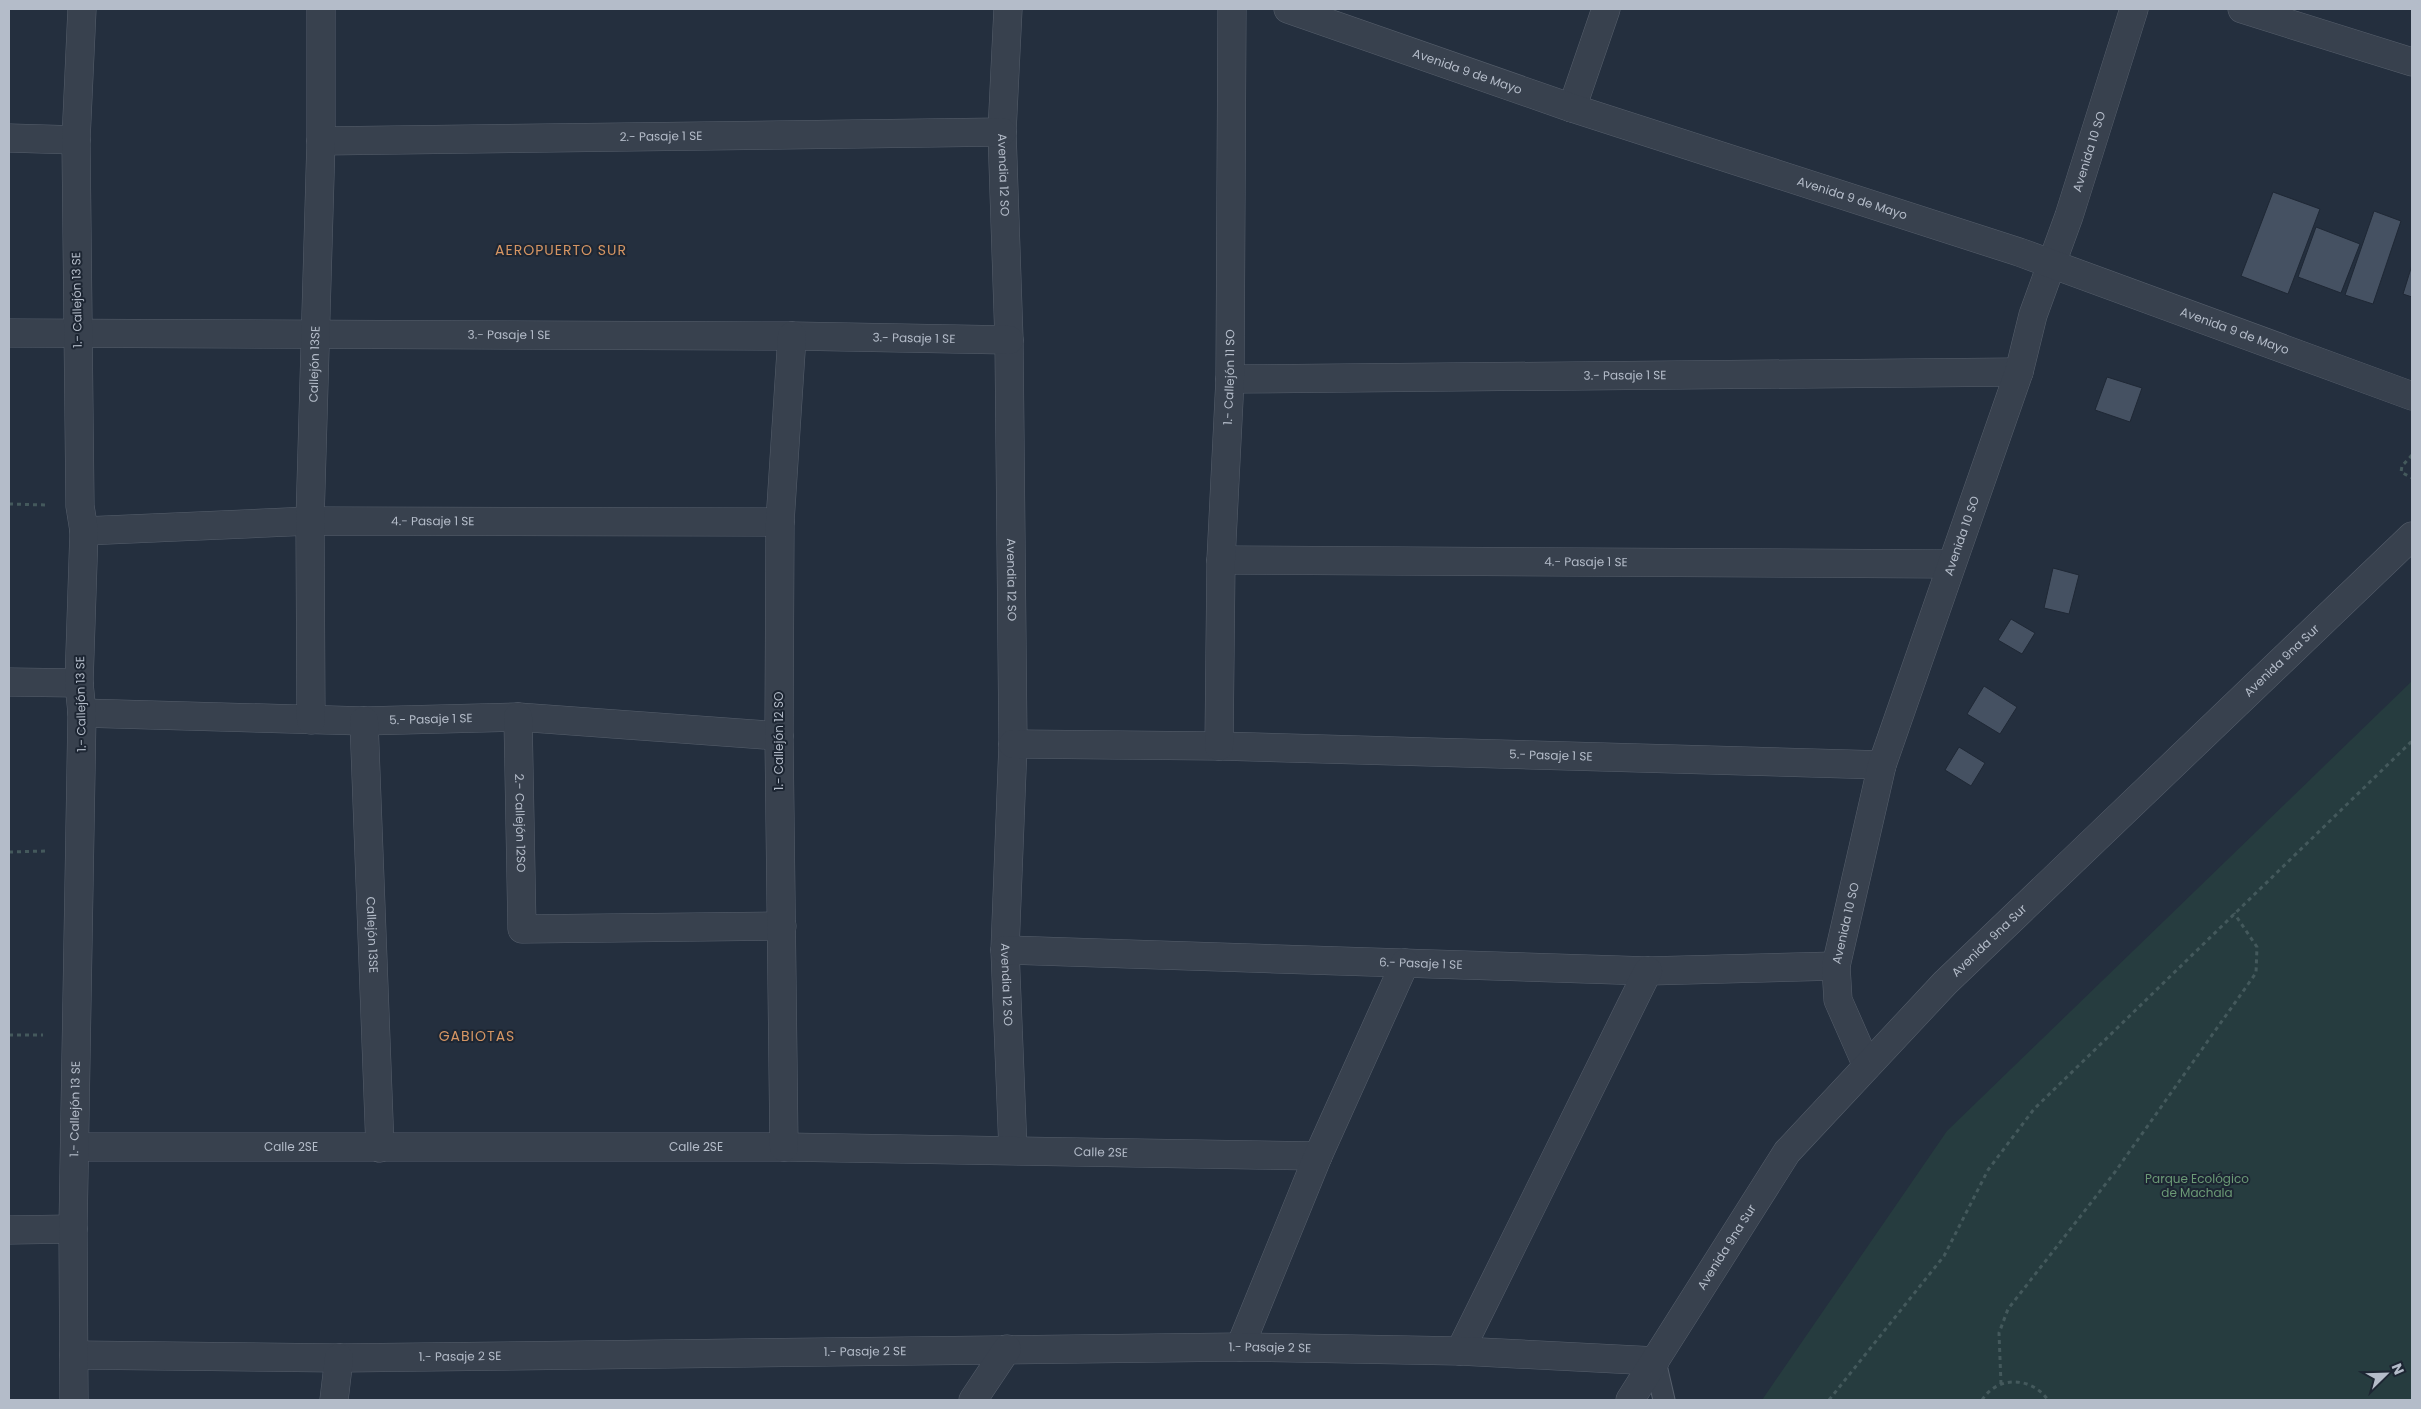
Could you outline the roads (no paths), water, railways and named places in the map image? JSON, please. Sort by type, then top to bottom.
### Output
[{"type":"street","name":"1.- Callejón 13 SE","points":[[74,1400],[72,1229],[82,713],[79,683],[84,532],[80,506],[76,140],[82,9]]},
{"type":"street","name":"Callejón 13SE","points":[[311,720],[310,522],[321,141],[321,9]]},
{"type":"street","name":"Avendia 12 SO","points":[[1008,9],[1002,132],[1009,340],[1013,744],[1005,950],[1013,1150]]},
{"type":"street","name":"1.- Callejón 11 SO","points":[[1219,746],[1221,560],[1230,379],[1232,9]]},
{"type":"street","name":"Avenida 9 de Mayo","points":[[1288,9],[1572,108],[2050,263],[2412,396]]},
{"type":"street","points":[[1572,108],[1606,9]]},
{"type":"street","name":"Avenida 10 SO","points":[[1867,1066],[1838,1000],[1836,966],[1882,765],[2019,372],[2033,314],[2050,263],[2069,216],[2134,9]]},
{"type":"street","points":[[2242,9],[2412,62]]},
{"type":"street","name":"2.- Pasaje 1 SE","points":[[321,141],[1002,132]]},
{"type":"street","points":[[9,138],[76,140]]},
{"type":"street","name":"3.- Pasaje 1 SE","points":[[9,333],[77,335],[792,336],[1009,340]]},
{"type":"street","name":"1.- Callejón 12 SO","points":[[784,1147],[779,736],[780,522],[792,336]]},
{"type":"street","name":"3.- Pasaje 1 SE","points":[[1230,379],[2019,372]]},
{"type":"street","name":"4.- Pasaje 1 SE","points":[[84,532],[310,522],[780,522]]},
{"type":"street","name":"Avenida 9na Sur","points":[[1630,1400],[1787,1152],[1945,983],[2412,536]]},
{"type":"street","name":"4.- Pasaje 1 SE","points":[[1221,560],[1951,564]]},
{"type":"street","points":[[9,682],[79,683]]},
{"type":"street","name":"5.- Pasaje 1 SE","points":[[82,713],[364,721],[518,717],[779,736]]},
{"type":"street","name":"2.- Callejón 12SO","points":[[518,717],[522,929],[782,926]]},
{"type":"street","name":"Callejón 13SE","points":[[364,721],[380,1148]]},
{"type":"street","name":"5.- Pasaje 1 SE","points":[[1013,744],[1219,746],[1882,765]]},
{"type":"street","name":"6.- Pasaje 1 SE","points":[[1005,950],[1648,971],[1836,966]]},
{"type":"street","points":[[1240,1347],[1318,1156],[1406,963]]},
{"type":"street","points":[[1460,1351],[1648,971]]},
{"type":"street","name":"Calle 2SE","points":[[75,1147],[784,1147],[1318,1156]]},
{"type":"street","points":[[9,1230],[72,1229]]},
{"type":"street","name":"1.- Pasaje 2 SE","points":[[74,1355],[339,1358],[1240,1347],[1460,1351],[1655,1361]]},
{"type":"street","points":[[973,1400],[1007,1349]]},
{"type":"street","points":[[334,1400],[339,1358]]},
{"type":"lane","points":[[1655,1361],[1664,1400]]},
{"type":"district","name":"AEROPUERTO SUR","points":[[561,250]]},
{"type":"district","name":"GABIOTAS","points":[[477,1036]]},
{"type":"park label","name":"Parque Ecológico de Machala","points":[[2197,1186]]}]
